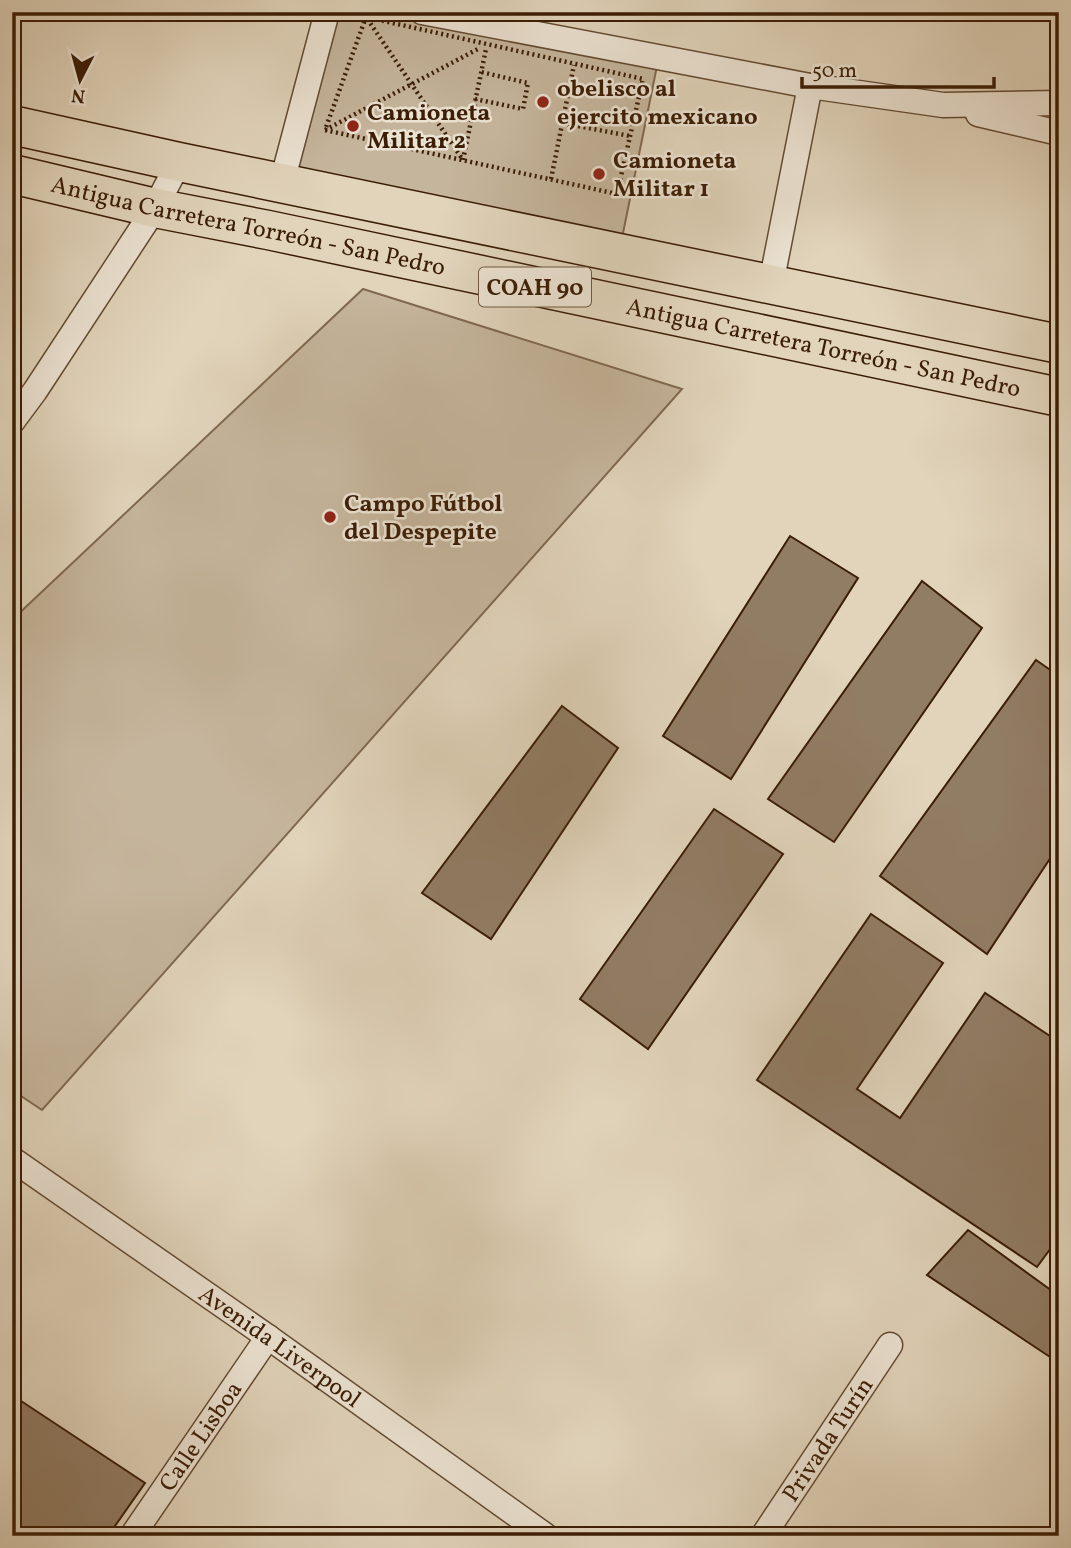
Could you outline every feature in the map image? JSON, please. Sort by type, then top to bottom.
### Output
[{"type":"main road","name":"Antigua Carretera Torreón - San Pedro","points":[[12,125],[1059,344]]},
{"type":"main road","name":"Antigua Carretera Torreón - San Pedro","points":[[12,174],[155,208],[1059,397]]},
{"type":"street","points":[[282,182],[327,12]]},
{"type":"street","points":[[422,12],[810,86],[943,105],[1059,133]]},
{"type":"street","points":[[771,284],[810,86]]},
{"type":"street","points":[[943,105],[1059,103]]},
{"type":"street","points":[[12,422],[24,388],[155,208],[179,162]]},
{"type":"street","name":"Avenida Liverpool","points":[[12,1159],[268,1337],[546,1536]]},
{"type":"street","name":"Calle Lisboa","points":[[132,1536],[268,1337]]},
{"type":"street","name":"Privada Turín","points":[[763,1536],[890,1345]]},
{"type":"path","points":[[359,12],[366,17],[463,160]]},
{"type":"path","points":[[325,130],[617,194],[643,79],[366,17]]},
{"type":"path","points":[[325,130],[366,17]]},
{"type":"path","points":[[463,160],[487,44]]},
{"type":"path","points":[[325,130],[487,44]]},
{"type":"path","points":[[551,179],[575,64]]},
{"type":"path","points":[[475,99],[523,109],[528,83],[481,72]]},
{"type":"path","points":[[562,123],[630,135]]},
{"type":"shaded area","points":[[335,12],[394,12],[658,61],[622,238],[294,166]]},
{"type":"shaded area","points":[[363,289],[682,389],[42,1110],[12,1090],[12,620]]},
{"type":"building","points":[[790,536],[858,578],[731,779],[663,736]]},
{"type":"building","points":[[922,581],[982,628],[834,842],[768,799]]},
{"type":"building","points":[[1036,660],[1059,676],[1059,845],[987,954],[880,876]]},
{"type":"building","points":[[562,706],[618,748],[491,939],[422,893]]},
{"type":"building","points":[[714,809],[783,854],[648,1049],[580,999]]},
{"type":"building","points":[[871,914],[943,963],[857,1089],[900,1118],[985,993],[1059,1042],[1059,1237],[1037,1267],[757,1080]]},
{"type":"building","points":[[968,1230],[1059,1296],[1059,1363],[927,1275]]},
{"type":"building","points":[[12,1395],[145,1483],[108,1536],[12,1536]]},
{"type":"place","name":"obelisco al ejercito mexicano","points":[[543,102]]},
{"type":"place","name":"Camioneta Militar 2","points":[[353,126]]},
{"type":"place","name":"Camioneta Militar 1","points":[[599,174]]},
{"type":"place","name":"Campo Fútbol del Despepite","points":[[330,517]]}]
